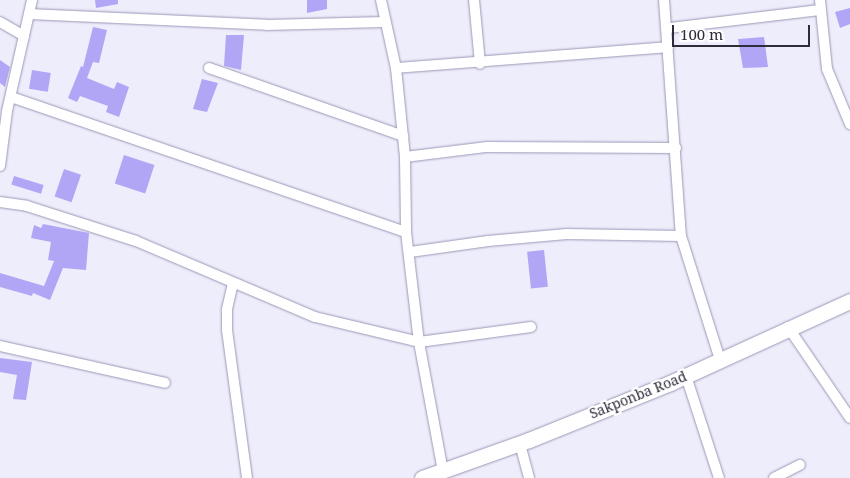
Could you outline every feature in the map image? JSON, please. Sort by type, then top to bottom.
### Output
[{"type":"main road","name":"Sakponba Road","points":[[424,478],[520,444],[686,376],[788,327],[850,302]]},
{"type":"street","points":[[0,166],[4,109],[11,97],[32,0]]},
{"type":"street","points":[[381,0],[384,22],[396,68],[405,157],[406,232],[410,252],[419,342],[443,472]]},
{"type":"street","points":[[474,0],[480,64]]},
{"type":"street","points":[[664,0],[669,28],[668,47],[681,236],[720,360]]},
{"type":"street","points":[[669,28],[820,5],[827,70],[850,124]]},
{"type":"street","points":[[28,14],[267,25],[384,22]]},
{"type":"street","points":[[0,22],[24,36]]},
{"type":"street","points":[[396,68],[480,64],[668,47]]},
{"type":"street","points":[[209,68],[403,136]]},
{"type":"street","points":[[11,97],[406,232]]},
{"type":"street","points":[[405,157],[487,148],[676,148]]},
{"type":"street","points":[[0,202],[27,206],[136,241],[315,317],[419,342],[531,327]]},
{"type":"street","points":[[410,252],[488,241],[567,234],[681,236]]},
{"type":"street","points":[[232,282],[227,310],[227,330],[247,478]]},
{"type":"street","points":[[788,327],[850,418]]},
{"type":"street","points":[[0,346],[165,384]]},
{"type":"street","points":[[686,376],[719,478]]},
{"type":"street","points":[[520,444],[529,478]]},
{"type":"street","points":[[774,478],[800,465]]},
{"type":"building","points":[[95,0],[118,0],[118,4],[96,8]]},
{"type":"building","points":[[307,0],[327,0],[327,9],[307,13]]},
{"type":"building","points":[[850,8],[850,24],[840,28],[835,12]]},
{"type":"building","points":[[93,27],[107,30],[99,63],[93,62],[87,78],[114,89],[117,82],[129,87],[119,117],[106,112],[108,106],[80,96],[77,102],[68,98],[81,66],[83,67]]},
{"type":"building","points":[[226,35],[244,35],[241,70],[224,66]]},
{"type":"building","points":[[764,37],[768,67],[743,68],[738,39]]},
{"type":"building","points":[[0,60],[10,67],[5,87],[0,83]]},
{"type":"building","points":[[32,70],[51,73],[48,92],[29,89]]},
{"type":"building","points":[[202,79],[218,83],[207,112],[193,109]]},
{"type":"building","points":[[124,155],[154,165],[145,193],[115,184]]},
{"type":"building","points":[[64,169],[81,175],[72,202],[55,196]]},
{"type":"building","points":[[14,176],[44,185],[41,194],[11,185]]},
{"type":"building","points":[[43,224],[89,233],[86,270],[63,268],[50,300],[33,293],[32,296],[0,287],[0,273],[44,286],[54,261],[48,260],[51,242],[31,238],[34,225],[41,228]]},
{"type":"building","points":[[544,250],[548,287],[531,289],[527,252]]},
{"type":"building","points":[[0,358],[32,362],[26,400],[13,399],[17,375],[0,372]]}]
